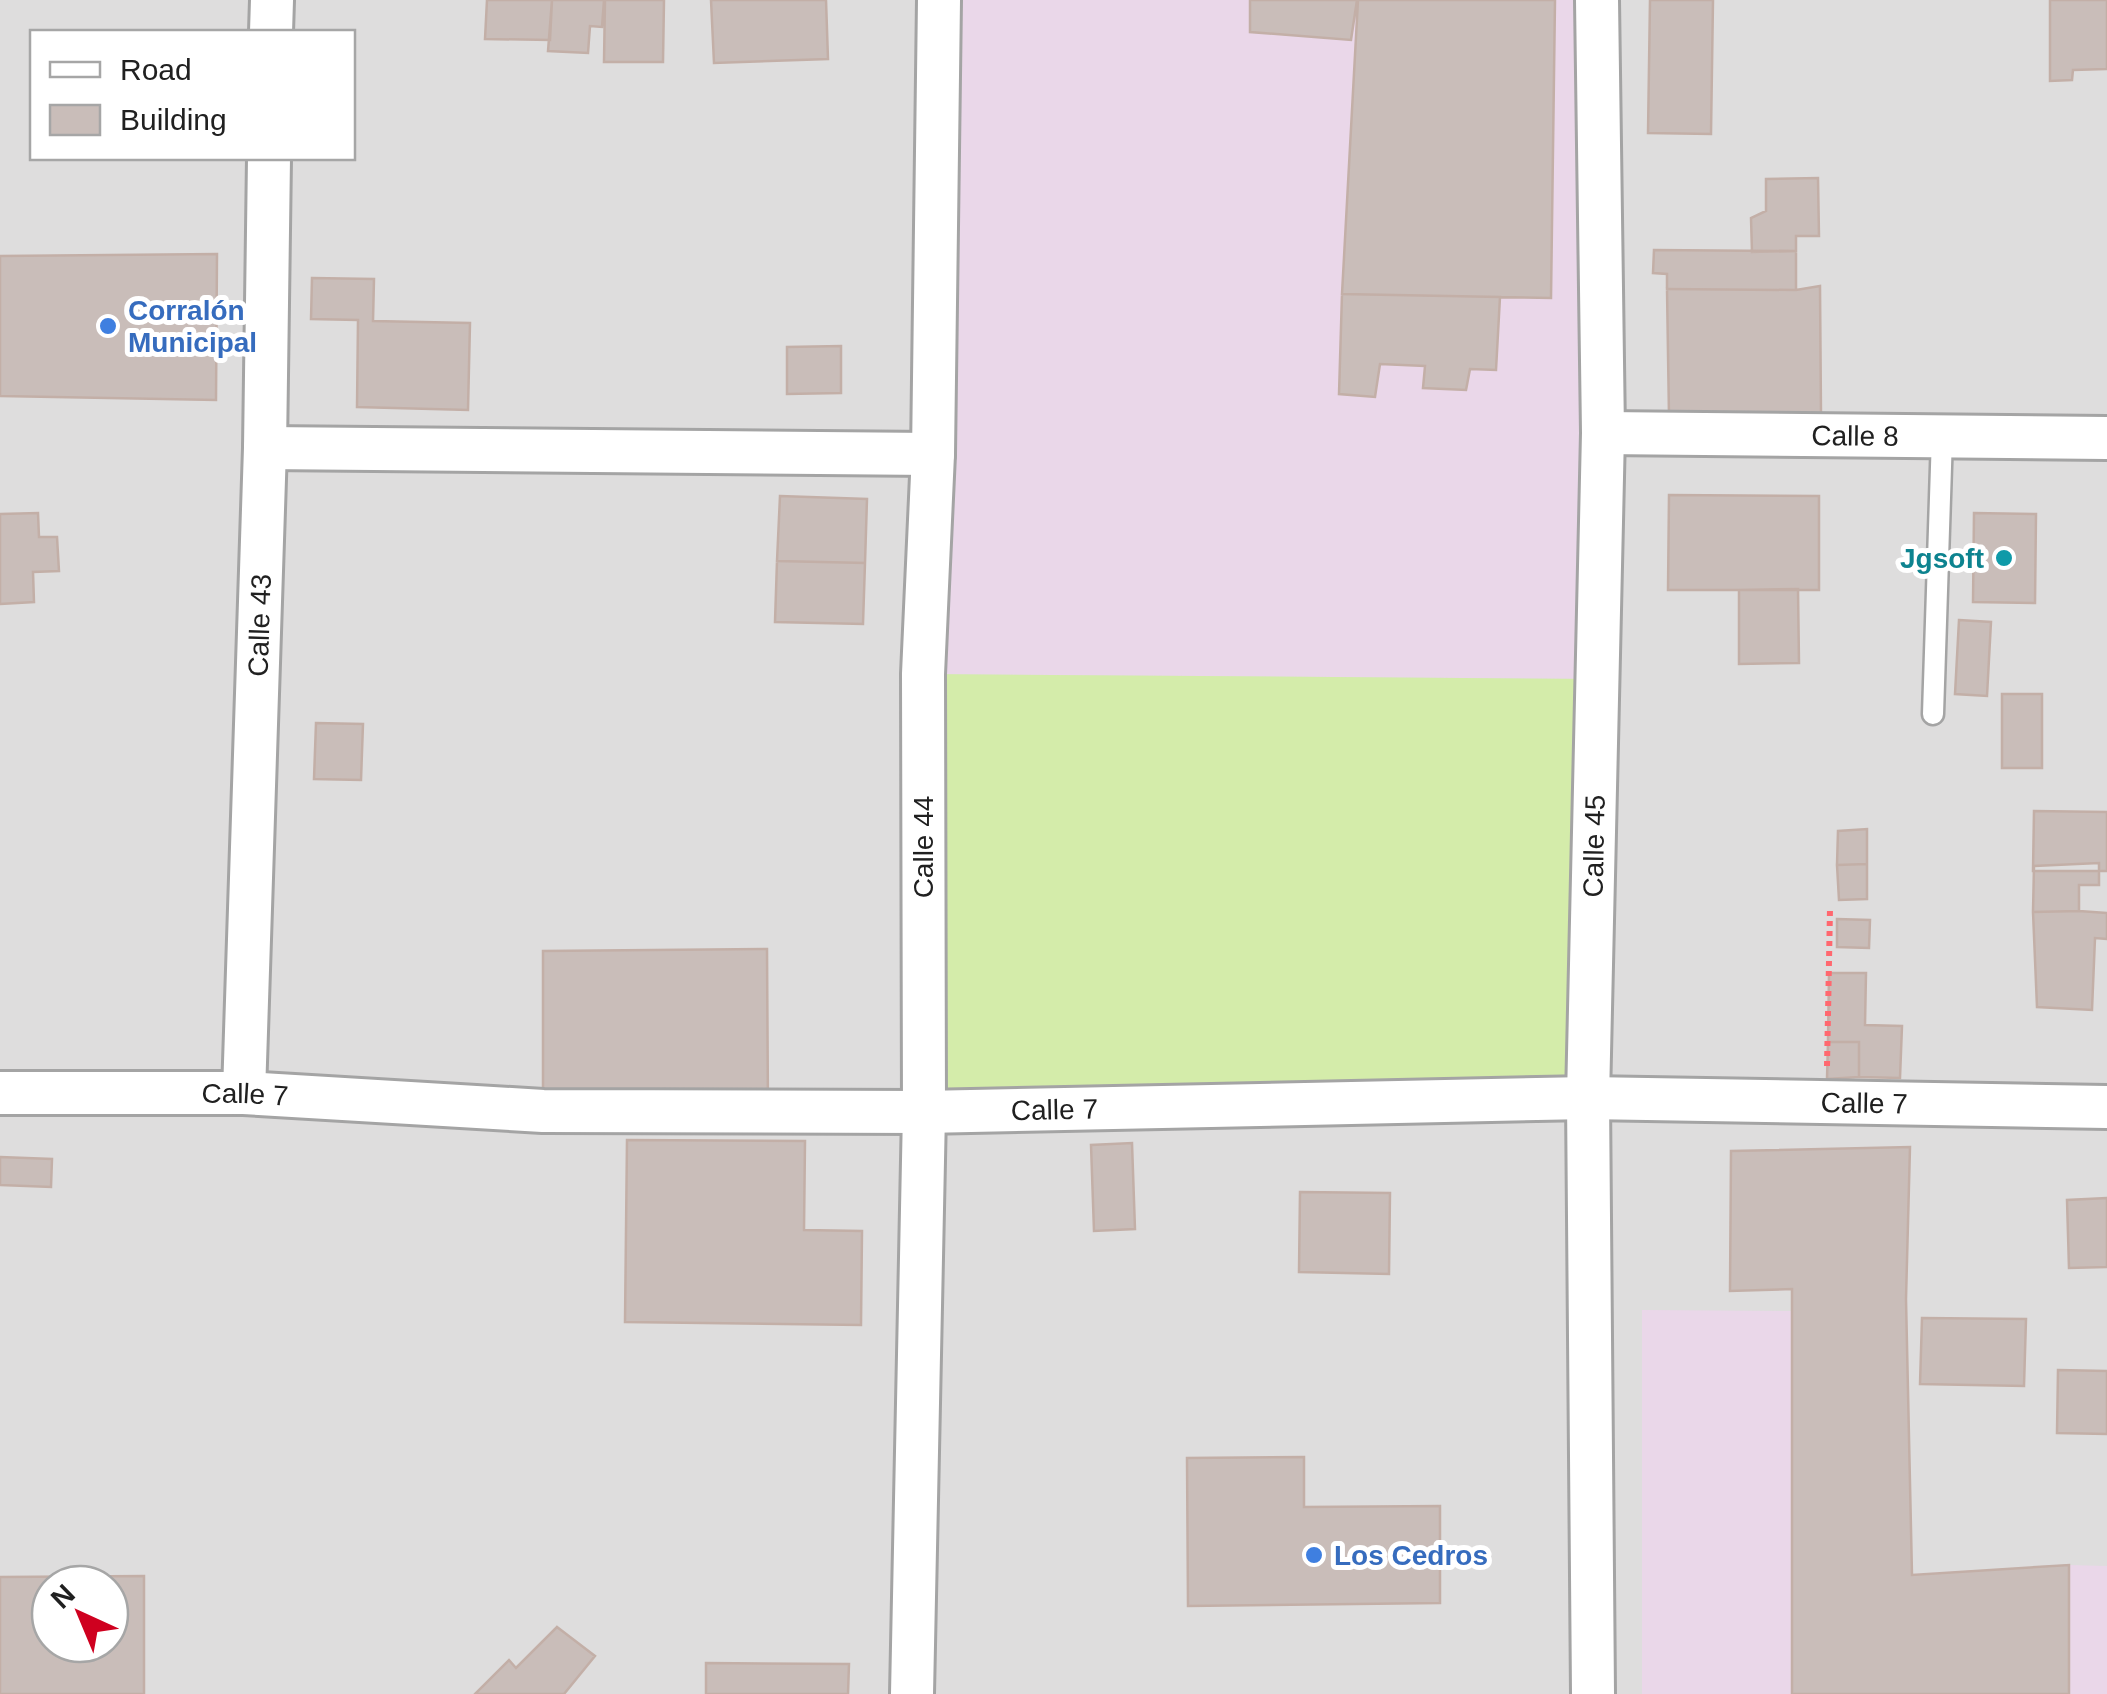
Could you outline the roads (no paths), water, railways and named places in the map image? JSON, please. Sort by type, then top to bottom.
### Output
[{"type":"street","points":[[271,30],[272,0]]},
{"type":"street","name":"Calle 44","points":[[912,1694],[924,1112],[923,674],[933,454],[939,0]]},
{"type":"street","name":"Calle 45","points":[[1593,1694],[1588,1098],[1603,433],[1597,0]]},
{"type":"street","name":"Calle 43","points":[[244,1093],[266,448],[270,160]]},
{"type":"street","name":"Calle 8","points":[[1603,433],[2107,438]]},
{"type":"street","points":[[266,448],[933,454]]},
{"type":"street","name":"Calle 7","points":[[0,1092],[244,1093],[543,1111],[924,1112],[1588,1098],[2107,1107]]},
{"type":"lane","points":[[1932,714],[1942,436]]},
{"type":"place","name":"Corralón Municipal","points":[[108,326]]},
{"type":"place","name":"Jgsoft","points":[[2004,558]]},
{"type":"place","name":"Los Cedros","points":[[1314,1555]]}]
